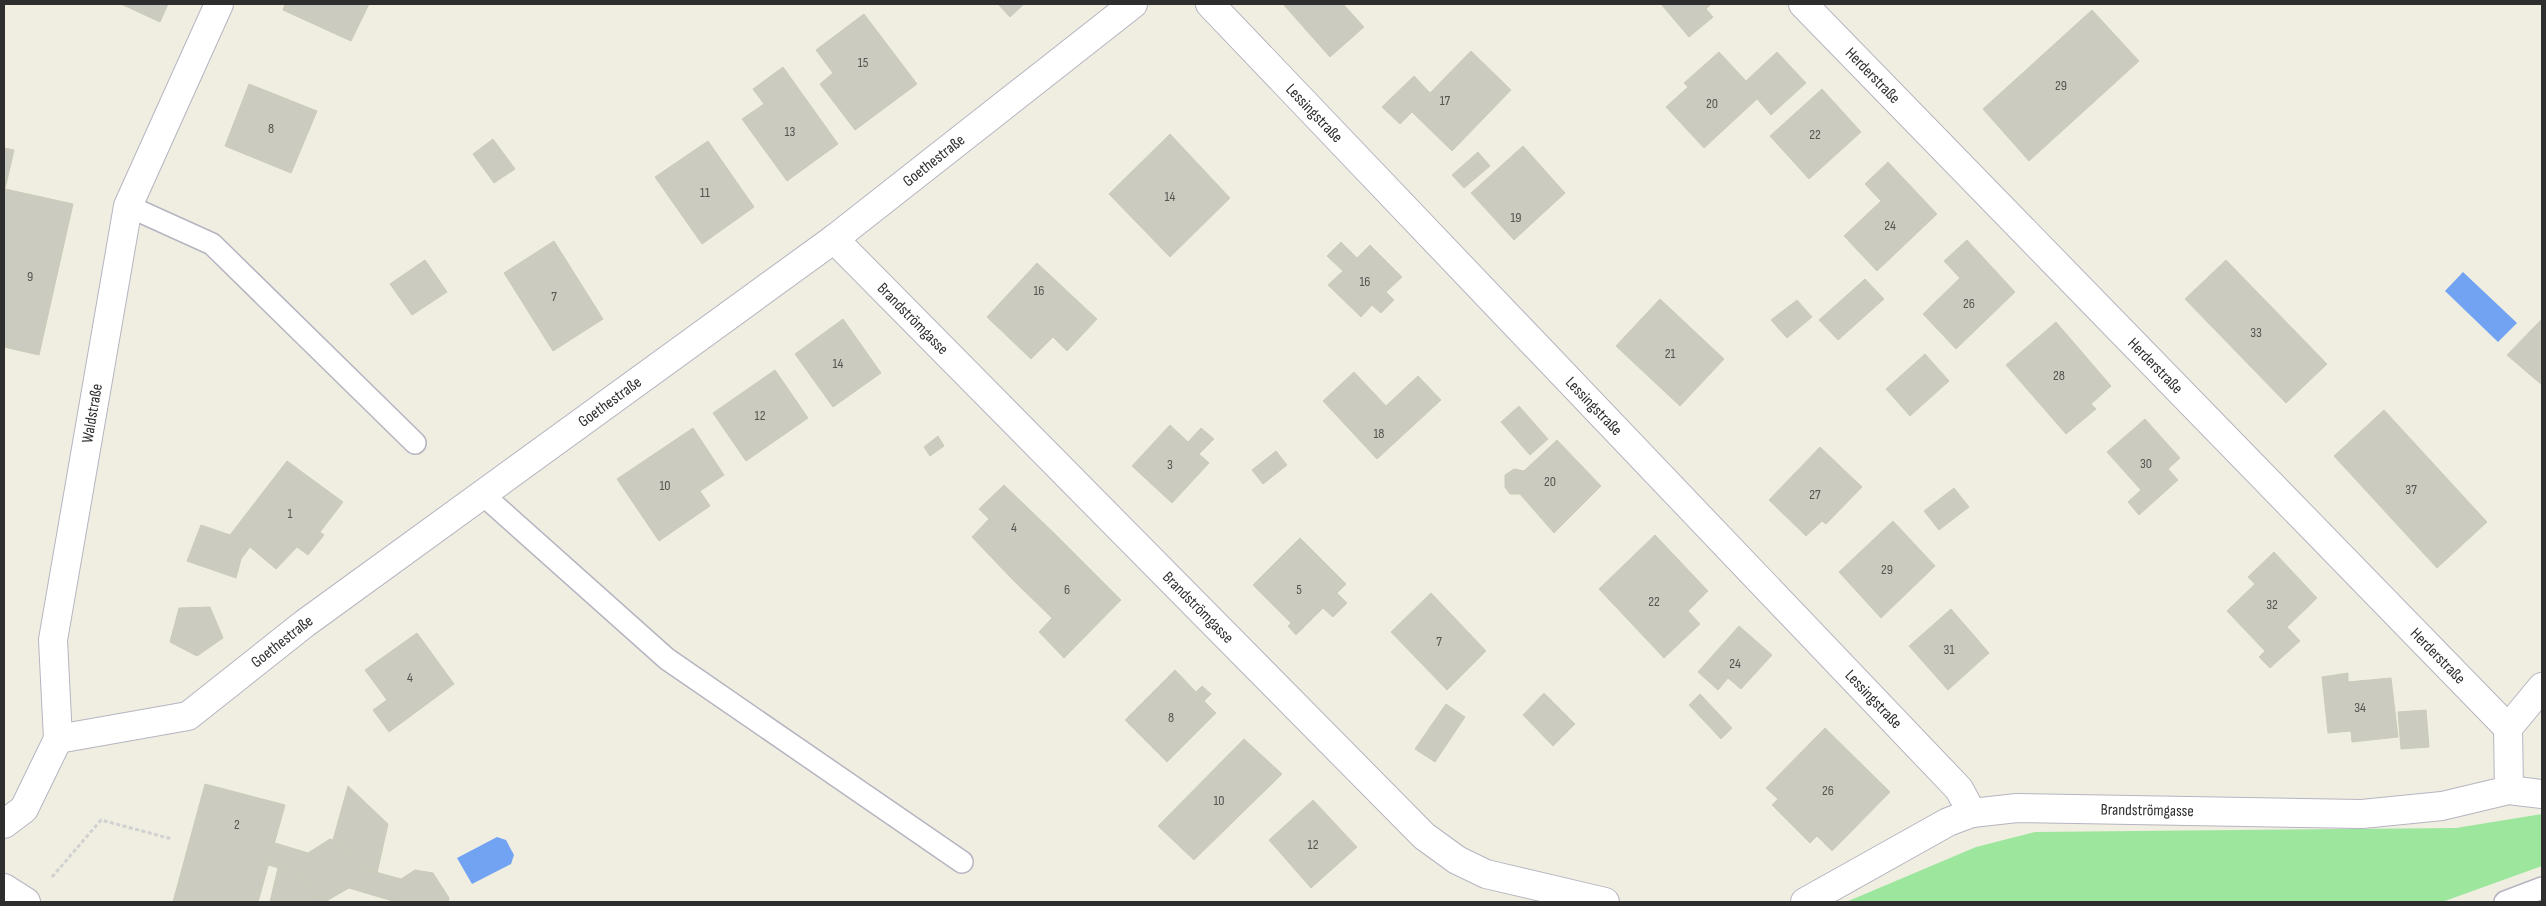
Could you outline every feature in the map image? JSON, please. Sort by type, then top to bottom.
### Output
[{"type":"street","name":"Waldstraße","points":[[4,824],[24,809],[58,739],[53,640],[128,206],[219,4]]},
{"type":"street","name":"Goethestraße","points":[[58,739],[188,716],[304,624],[481,493],[834,239],[1133,4]]},
{"type":"street","name":"Lessingstraße","points":[[1210,4],[1959,789],[1972,813]]},
{"type":"street","name":"Herderstraße","points":[[1804,4],[2508,728]]},
{"type":"street","name":"Brandströmgasse","points":[[834,239],[1424,836],[1457,860],[1486,874],[1605,902]]},
{"type":"street","points":[[2542,687],[2508,728],[2509,790],[2542,794]]},
{"type":"street","name":"Brandströmgasse","points":[[1805,902],[1948,822],[1972,813],[2017,808],[2362,814],[2442,806],[2509,790]]},
{"type":"street","points":[[4,888],[26,902]]},
{"type":"lane","points":[[128,206],[212,244],[415,443]]},
{"type":"lane","points":[[481,493],[667,659],[962,862]]},
{"type":"lane","points":[[2505,902],[2542,888]]},
{"type":"path","points":[[50,880],[101,820],[172,839]]},
{"type":"green space","points":[[2542,814],[2542,866],[2442,902],[1846,902],[1976,847],[2035,832],[2456,828]]},
{"type":"water","points":[[2463,272],[2517,323],[2498,342],[2445,291]]},
{"type":"water","points":[[497,837],[506,840],[514,855],[511,864],[472,884],[457,858]]},
{"type":"building","points":[[121,4],[168,4],[160,22]]},
{"type":"building","points":[[285,4],[369,4],[351,41],[283,10]]},
{"type":"building","points":[[998,4],[1024,4],[1010,17]]},
{"type":"building","points":[[1283,4],[1343,4],[1364,27],[1330,57]]},
{"type":"building","points":[[1661,4],[1711,4],[1706,9],[1713,17],[1689,37]]},
{"type":"building","points":[[2092,10],[2139,61],[2029,161],[1983,109]]},
{"type":"building","points":[[864,14],[917,84],[855,130],[820,84],[833,73],[816,50]]},
{"type":"building","points":[[1471,51],[1511,90],[1452,151],[1412,112],[1400,124],[1382,107],[1414,76],[1430,93]]},
{"type":"building","points":[[1719,52],[1746,81],[1777,52],[1806,83],[1771,115],[1757,99],[1704,148],[1666,107],[1688,87],[1684,83]]},
{"type":"building","points":[[783,67],[838,144],[787,181],[742,119],[764,104],[753,89]]},
{"type":"building","points":[[249,84],[317,111],[291,173],[225,146]]},
{"type":"building","points":[[1822,89],[1861,132],[1809,179],[1770,136]]},
{"type":"building","points":[[1170,134],[1230,198],[1170,257],[1109,194]]},
{"type":"building","points":[[493,139],[515,169],[494,183],[473,154]]},
{"type":"building","points":[[708,141],[754,207],[702,244],[655,177]]},
{"type":"building","points":[[1523,146],[1565,193],[1514,240],[1471,193]]},
{"type":"building","points":[[4,148],[14,150],[5,189],[73,204],[39,355],[4,347]]},
{"type":"building","points":[[1478,152],[1490,166],[1464,188],[1452,175]]},
{"type":"building","points":[[1888,162],[1937,214],[1877,271],[1844,236],[1881,201],[1865,184]]},
{"type":"building","points":[[1967,240],[2015,292],[1956,349],[1923,314],[1960,278],[1944,261]]},
{"type":"building","points":[[554,241],[603,319],[553,351],[504,273]]},
{"type":"building","points":[[1341,242],[1357,258],[1370,245],[1402,277],[1386,292],[1394,300],[1381,313],[1372,305],[1361,317],[1328,285],[1343,271],[1327,256]]},
{"type":"building","points":[[425,260],[447,292],[412,315],[390,284]]},
{"type":"building","points":[[2226,260],[2327,364],[2286,403],[2185,299]]},
{"type":"building","points":[[1037,263],[1097,319],[1067,351],[1053,337],[1031,359],[987,317]]},
{"type":"building","points":[[1865,279],[1884,299],[1838,340],[1819,320]]},
{"type":"building","points":[[1660,299],[1724,359],[1680,406],[1616,346]]},
{"type":"building","points":[[1797,300],[1812,317],[1787,338],[1771,320]]},
{"type":"building","points":[[843,319],[881,373],[833,407],[795,354]]},
{"type":"building","points":[[2542,319],[2542,385],[2507,355]]},
{"type":"building","points":[[2056,322],[2111,386],[2091,404],[2096,409],[2066,434],[2006,365]]},
{"type":"building","points":[[1925,354],[1949,381],[1910,416],[1886,389]]},
{"type":"building","points":[[775,370],[808,418],[746,461],[713,413]]},
{"type":"building","points":[[1354,372],[1386,406],[1418,376],[1441,400],[1377,459],[1323,401]]},
{"type":"building","points":[[1519,406],[1548,439],[1530,455],[1501,422]]},
{"type":"building","points":[[2384,410],[2487,522],[2437,568],[2334,456]]},
{"type":"building","points":[[2145,419],[2180,458],[2168,469],[2178,480],[2139,515],[2128,502],[2141,490],[2107,452]]},
{"type":"building","points":[[1170,425],[1188,442],[1201,428],[1214,439],[1199,454],[1209,463],[1172,503],[1132,466]]},
{"type":"building","points":[[693,428],[724,475],[700,491],[710,506],[659,541],[617,479]]},
{"type":"building","points":[[938,436],[944,446],[930,456],[924,447]]},
{"type":"building","points":[[1557,440],[1601,486],[1554,533],[1520,494],[1510,494],[1505,487],[1505,475],[1514,469],[1524,471]]},
{"type":"building","points":[[1820,447],[1862,487],[1826,524],[1822,521],[1806,536],[1769,500]]},
{"type":"building","points":[[1276,451],[1287,465],[1263,484],[1252,470]]},
{"type":"building","points":[[287,461],[343,502],[320,532],[324,535],[308,555],[297,547],[276,569],[250,547],[241,559],[236,578],[187,561],[201,525],[230,535]]},
{"type":"building","points":[[1004,485],[1056,535],[1012,579],[972,537],[989,519],[979,509]]},
{"type":"building","points":[[1954,488],[1969,507],[1939,530],[1924,511]]},
{"type":"building","points":[[1893,521],[1935,566],[1881,618],[1839,572]]},
{"type":"building","points":[[1056,535],[1121,600],[1064,658],[1039,632],[1052,618],[1012,579]]},
{"type":"building","points":[[1655,535],[1708,591],[1688,611],[1700,624],[1664,658],[1599,589]]},
{"type":"building","points":[[1300,538],[1346,584],[1337,593],[1347,603],[1333,617],[1323,608],[1296,635],[1288,626],[1291,623],[1253,585]]},
{"type":"building","points":[[2274,552],[2317,598],[2287,627],[2300,641],[2270,668],[2259,657],[2265,651],[2227,611],[2255,584],[2248,577]]},
{"type":"building","points":[[1431,593],[1486,651],[1447,690],[1391,632]]},
{"type":"building","points":[[210,607],[223,638],[197,656],[170,642],[179,608]]},
{"type":"building","points":[[1951,609],[1989,653],[1948,690],[1909,646]]},
{"type":"building","points":[[1739,626],[1772,655],[1741,689],[1728,678],[1718,690],[1698,672]]},
{"type":"building","points":[[417,633],[454,684],[389,732],[373,710],[387,700],[365,670]]},
{"type":"building","points":[[1175,670],[1196,692],[1202,686],[1211,694],[1204,701],[1216,713],[1167,762],[1125,720]]},
{"type":"building","points":[[2348,673],[2348,682],[2391,678],[2398,737],[2352,742],[2351,731],[2328,733],[2322,677]]},
{"type":"building","points":[[1544,693],[1575,724],[1553,746],[1523,715]]},
{"type":"building","points":[[1700,694],[1732,728],[1721,739],[1689,705]]},
{"type":"building","points":[[1446,704],[1465,717],[1435,762],[1415,749]]},
{"type":"building","points":[[2426,710],[2429,747],[2401,749],[2398,712]]},
{"type":"building","points":[[1825,728],[1890,792],[1832,851],[1817,836],[1810,843],[1772,805],[1778,799],[1766,788]]},
{"type":"building","points":[[1244,739],[1282,774],[1194,860],[1158,826]]},
{"type":"building","points":[[205,784],[285,805],[258,902],[173,902]]},
{"type":"building","points":[[348,786],[388,824],[377,873],[357,867],[342,843],[333,840]]},
{"type":"building","points":[[1313,800],[1357,847],[1311,888],[1269,840]]},
{"type":"building","points":[[330,839],[342,843],[357,867],[401,879],[415,870],[433,873],[449,898],[448,902],[396,902],[349,888],[328,900],[316,896],[301,874],[268,865],[275,843],[308,853]]},
{"type":"building","points":[[278,868],[301,874],[316,896],[328,900],[328,902],[270,902]]}]
